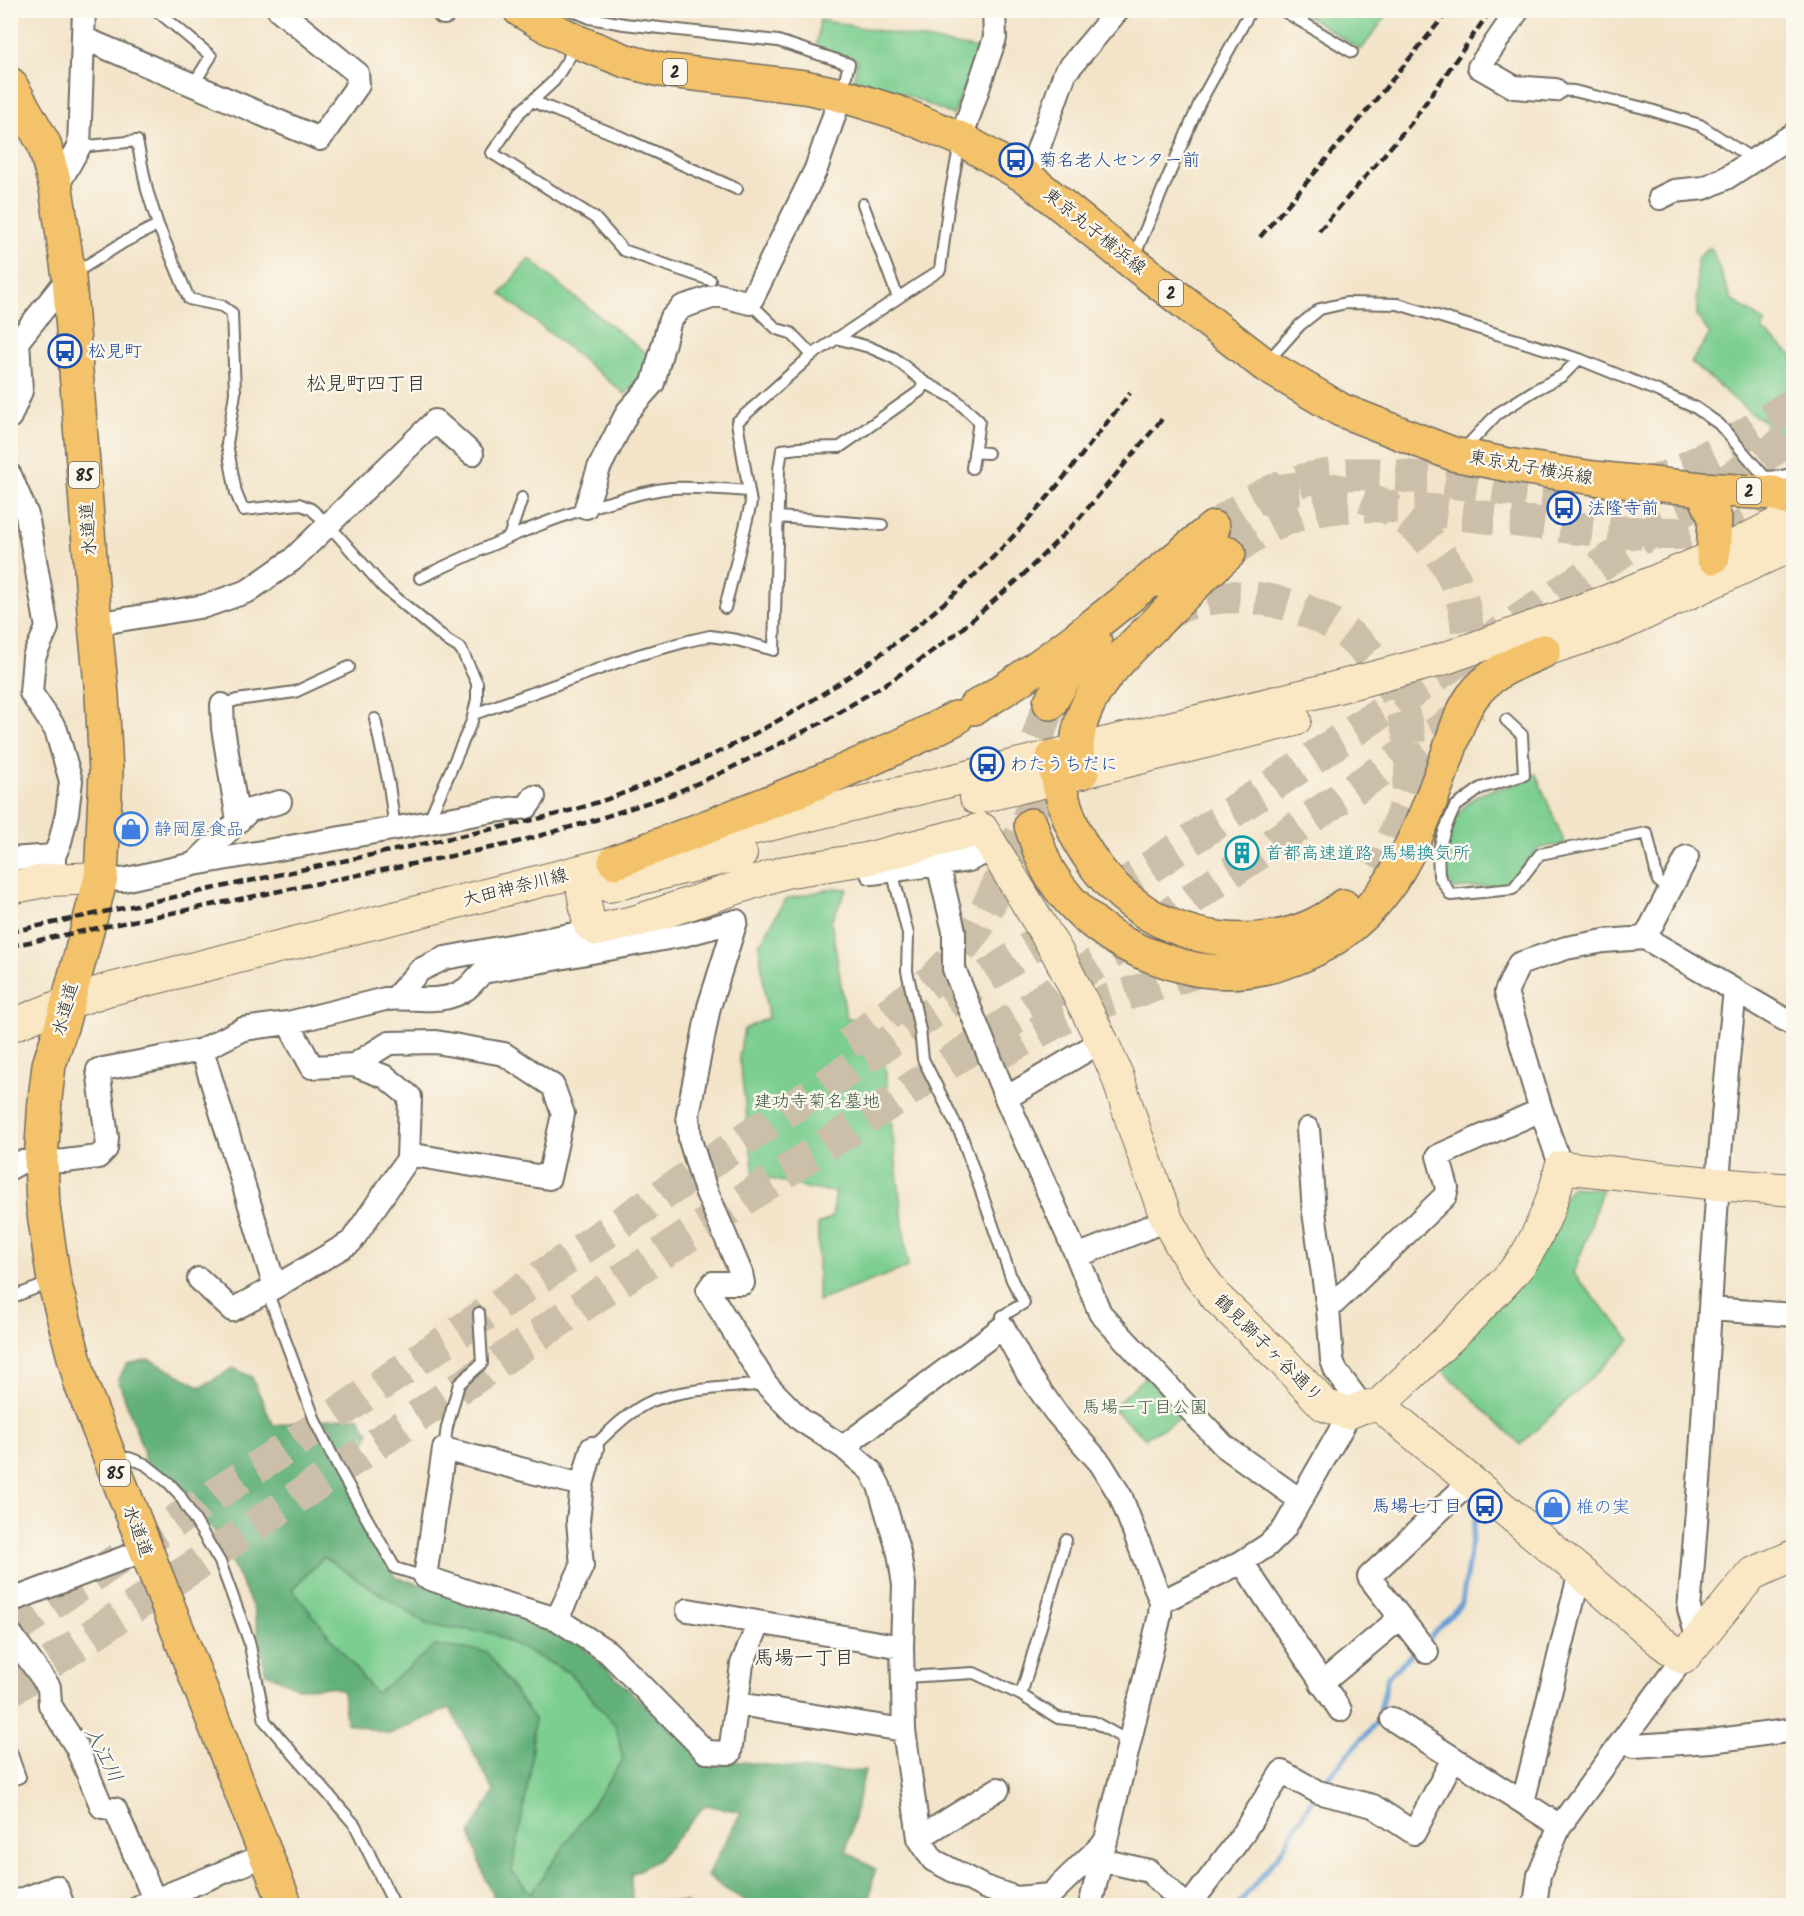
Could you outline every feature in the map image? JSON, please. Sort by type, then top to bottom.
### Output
[{"type":"main road","name":"東京丸子横浜線","points":[[520,10],[578,42],[626,61],[661,70],[770,82],[841,95],[900,112],[961,139],[1028,178],[1264,365],[1341,410],[1459,455],[1594,478],[1702,489],[1773,493],[1794,501]]},
{"type":"main road","name":"水道道","points":[[18,103],[44,144],[56,188],[69,277],[102,695],[105,772],[101,878],[49,1065],[45,1099],[26,1164],[43,1207],[54,1281],[81,1384],[286,1905]]},
{"type":"main road","points":[[1702,489],[1715,518],[1713,556]]},
{"type":"main road","points":[[1067,765],[1330,689],[1440,660],[1547,624],[1713,556],[1794,515]]},
{"type":"main road","points":[[615,862],[822,782],[965,713],[1035,670],[1068,646],[1168,565],[1221,541],[1191,587],[1103,679],[1084,714],[1067,765],[1074,830],[1087,854],[1103,876],[1126,898],[1178,928],[1206,936],[1234,940],[1262,939],[1313,925],[1336,912],[1358,893],[1377,869]]},
{"type":"main road","points":[[966,789],[1067,765],[1381,698],[1544,651],[1616,627],[1794,544]]},
{"type":"main road","points":[[1050,703],[1065,677],[1084,653],[1168,565]]},
{"type":"main road","points":[[1031,825],[1048,870],[1062,891],[1079,909],[1121,942],[1149,955],[1202,970],[1233,972],[1254,970],[1293,960],[1344,931],[1369,909],[1390,884],[1420,827],[1458,725],[1473,695],[1503,669],[1544,651]]},
{"type":"main road","name":"大田神奈川線","points":[[65,1012],[107,990],[615,862],[966,789]]},
{"type":"main road","name":"大田神奈川線","points":[[65,1012],[583,892],[966,789]]},
{"type":"main road","points":[[597,930],[637,921],[785,872],[866,859],[982,829],[995,848]]},
{"type":"main road","name":"鶴見獅子ヶ谷通り","points":[[995,848],[1057,952],[1102,1041],[1118,1075],[1136,1134],[1167,1220],[1193,1266],[1217,1298],[1282,1360],[1324,1405],[1363,1408],[1471,1481],[1660,1641],[1690,1648]]},
{"type":"main road","points":[[10,888],[54,868],[101,878]]},
{"type":"main road","name":"大田神奈川線","points":[[583,892],[589,924],[597,930]]},
{"type":"main road","points":[[10,1026],[65,1012]]},
{"type":"main road","points":[[10,1042],[65,1012]]},
{"type":"main road","points":[[1363,1408],[1449,1340],[1508,1278],[1524,1258],[1539,1232],[1556,1188],[1561,1167],[1794,1190]]},
{"type":"main road","points":[[1690,1648],[1752,1574],[1794,1556]]},
{"type":"street","points":[[56,188],[79,147],[84,10]]},
{"type":"street","points":[[83,38],[320,140],[358,86],[357,73],[279,10]]},
{"type":"street","points":[[961,139],[995,38],[994,10]]},
{"type":"street","points":[[1028,178],[1065,73],[1118,10]]},
{"type":"street","points":[[1518,10],[1479,67],[1514,87],[1555,90]]},
{"type":"street","points":[[586,507],[599,468],[628,411],[653,383],[670,320],[682,308],[718,295],[750,303],[816,169],[841,95]]},
{"type":"street","points":[[1659,198],[1674,190],[1704,188],[1726,178],[1794,134]]},
{"type":"street","points":[[10,417],[21,391],[18,341],[69,277]]},
{"type":"street","points":[[95,624],[205,606],[248,591],[292,561],[435,422],[472,454]]},
{"type":"street","points":[[10,475],[27,515],[47,628],[34,657],[31,693],[56,730],[71,781],[67,813],[54,868],[10,859]]},
{"type":"street","points":[[222,705],[238,821]]},
{"type":"street","points":[[101,878],[123,880],[194,864],[527,807],[534,797]]},
{"type":"street","points":[[194,864],[250,810],[280,802]]},
{"type":"street","points":[[882,872],[969,860],[995,848]]},
{"type":"street","points":[[1645,938],[1687,857]]},
{"type":"street","points":[[938,864],[954,931],[954,969],[1006,1098],[1100,1313],[1224,1446],[1300,1500]]},
{"type":"street","points":[[26,1164],[86,1160],[99,1157],[106,1149],[107,1138],[98,1070],[202,1050],[243,1029],[288,1023],[396,998],[446,998],[466,990],[483,972],[684,935],[736,921],[709,1007],[688,1114],[690,1140],[705,1188],[741,1273],[743,1283],[713,1283],[708,1290],[766,1384],[801,1420],[843,1447],[871,1471],[879,1486],[896,1542],[904,1585],[902,1647],[904,1730],[919,1838],[933,1860],[984,1887],[1016,1898],[1050,1895],[1103,1851]]},
{"type":"street","points":[[396,998],[420,970],[445,958],[597,930]]},
{"type":"street","points":[[1561,1167],[1541,1110],[1506,992],[1519,964],[1566,948],[1604,941],[1645,938],[1794,1025]]},
{"type":"street","points":[[1535,1905],[1539,1875],[1560,1826],[1690,1648],[1689,1609],[1718,1184],[1735,991]]},
{"type":"street","points":[[199,1279],[232,1310],[271,1289],[351,1242],[408,1159],[410,1097],[386,1077],[354,1065],[312,1067],[288,1023]]},
{"type":"street","points":[[1006,1098],[1102,1041]]},
{"type":"street","points":[[354,1065],[389,1043],[436,1042],[504,1054],[553,1086],[563,1114],[549,1178],[408,1154]]},
{"type":"street","points":[[202,1050],[271,1289]]},
{"type":"street","points":[[1328,1309],[1445,1196],[1447,1188],[1437,1156],[1541,1110]]},
{"type":"street","points":[[1161,1602],[1242,1562],[1268,1545],[1284,1529],[1344,1424],[1363,1408],[1336,1371],[1332,1360],[1328,1309],[1314,1212],[1308,1129]]},
{"type":"street","points":[[1077,1256],[1167,1220]]},
{"type":"street","points":[[1710,1309],[1794,1315]]},
{"type":"street","points":[[843,1447],[1003,1327],[1028,1374],[1056,1413],[1101,1464],[1120,1497],[1161,1602],[1161,1615],[1090,1905]]},
{"type":"street","points":[[557,1618],[582,1566],[578,1521],[582,1485],[592,1448]]},
{"type":"street","points":[[582,1485],[444,1449],[425,1577],[557,1618],[608,1652],[706,1752],[730,1753],[742,1664],[759,1623]]},
{"type":"street","points":[[1427,1653],[1369,1577],[1471,1481]]},
{"type":"street","points":[[10,1601],[145,1550]]},
{"type":"street","points":[[1242,1562],[1340,1710]]},
{"type":"street","points":[[1523,1802],[1580,1572]]},
{"type":"street","points":[[688,1610],[902,1647]]},
{"type":"street","points":[[1321,1684],[1400,1618]]},
{"type":"street","points":[[10,1633],[49,1696],[76,1746],[108,1808],[151,1903],[266,1855]]},
{"type":"street","points":[[738,1704],[904,1730]]},
{"type":"street","points":[[1392,1719],[1453,1760],[1560,1826]]},
{"type":"street","points":[[1625,1739],[1634,1746],[1711,1741],[1794,1730]]},
{"type":"street","points":[[1103,1851],[1149,1871],[1183,1904],[1238,1841],[1282,1772],[1318,1792],[1373,1806],[1414,1833],[1453,1760]]},
{"type":"street","points":[[919,1838],[998,1789]]},
{"type":"street","points":[[10,1904],[56,1887],[63,1905]]},
{"type":"lane","points":[[156,10],[211,56],[193,85]]},
{"type":"lane","points":[[571,10],[590,18],[624,24],[778,41],[849,64],[841,95]]},
{"type":"lane","points":[[1132,262],[1200,102],[1251,10]]},
{"type":"lane","points":[[1282,10],[1352,52]]},
{"type":"lane","points":[[578,42],[554,81],[520,112],[492,153],[595,218],[623,250],[710,280]]},
{"type":"lane","points":[[1555,90],[1574,91],[1644,108],[1700,126],[1754,160]]},
{"type":"lane","points":[[532,101],[621,136],[737,189]]},
{"type":"lane","points":[[725,608],[751,503],[737,422],[812,355],[940,270],[949,201],[961,139]]},
{"type":"lane","points":[[79,147],[137,141],[147,190],[158,225],[189,299],[222,306],[232,313],[235,393],[227,444],[236,493],[243,510],[299,504],[311,508],[383,587],[448,641],[461,649],[477,683],[477,699],[474,714],[427,824]]},
{"type":"lane","points":[[863,204],[898,298]]},
{"type":"lane","points":[[69,277],[124,242],[158,225]]},
{"type":"lane","points":[[750,303],[777,329],[791,333],[812,355]]},
{"type":"lane","points":[[1264,365],[1300,325],[1320,309],[1346,303],[1398,304],[1579,359],[1660,392],[1709,416],[1719,424],[1765,477],[1794,473]]},
{"type":"lane","points":[[836,338],[869,347],[894,358],[924,382],[954,399],[979,421],[972,468]]},
{"type":"lane","points":[[1459,455],[1497,414],[1534,390],[1562,376],[1579,359]]},
{"type":"lane","points":[[474,714],[638,655],[710,636],[737,640],[774,650],[779,468],[782,450],[840,447],[920,391],[924,382]]},
{"type":"lane","points":[[974,452],[988,453]]},
{"type":"lane","points":[[420,578],[509,537],[586,507],[668,489],[749,491]]},
{"type":"lane","points":[[509,537],[522,498]]},
{"type":"lane","points":[[778,517],[882,525]]},
{"type":"lane","points":[[222,705],[237,700],[295,692],[349,667]]},
{"type":"lane","points":[[375,719],[389,785],[395,829]]},
{"type":"lane","points":[[1506,720],[1522,735],[1524,775],[1481,788],[1455,807],[1438,852],[1439,876],[1452,895],[1513,889],[1540,854],[1647,833],[1658,881],[1670,890]]},
{"type":"lane","points":[[882,872],[908,934],[907,970],[920,1030],[923,1059],[962,1137],[1012,1280],[1024,1303],[1002,1316],[1003,1327]]},
{"type":"lane","points":[[10,1298],[54,1281]]},
{"type":"lane","points":[[271,1289],[316,1423],[340,1471],[395,1568],[425,1577]]},
{"type":"lane","points":[[444,1449],[447,1427],[459,1384],[482,1363],[479,1313]]},
{"type":"lane","points":[[592,1448],[623,1418],[643,1405],[667,1394],[766,1384]]},
{"type":"lane","points":[[110,1459],[129,1458],[145,1464],[179,1494],[220,1562],[249,1641],[265,1721],[355,1825],[395,1905]]},
{"type":"lane","points":[[1021,1695],[1066,1540]]},
{"type":"lane","points":[[904,1677],[974,1673],[1021,1695],[1058,1718],[1094,1722],[1130,1742]]},
{"type":"lane","points":[[10,1749],[20,1777],[10,1781]]},
{"type":"green space","points":[[1300,11],[1390,11],[1361,50]]},
{"type":"green space","points":[[820,20],[979,49],[953,115],[906,95],[854,79],[857,59],[816,48]]},
{"type":"green space","points":[[1711,248],[1731,299],[1766,323],[1762,330],[1793,356],[1793,450],[1773,453],[1772,432],[1764,428],[1766,422],[1752,414],[1691,362],[1710,334],[1697,316],[1697,259],[1706,249]]},
{"type":"green space","points":[[529,258],[651,357],[645,376],[625,394],[501,294]]},
{"type":"green space","points":[[1536,774],[1565,844],[1540,848],[1510,884],[1454,889],[1447,879],[1443,849],[1457,816],[1473,799],[1483,793],[1510,786]]},
{"type":"green space","name":"建功寺菊名墓地","points":[[835,888],[847,889],[831,921],[846,1017],[861,1022],[861,1041],[882,1041],[908,1267],[818,1301],[818,1225],[832,1217],[836,1192],[811,1189],[754,1175],[739,1056],[744,1029],[768,1018],[759,945],[786,899]]},
{"type":"green space","points":[[1572,1187],[1602,1190],[1573,1273],[1631,1340],[1520,1445],[1439,1366]]},
{"type":"green space","points":[[149,1359],[201,1387],[233,1368],[252,1377],[273,1425],[358,1416],[369,1433],[354,1478],[358,1513],[395,1577],[559,1625],[701,1757],[818,1771],[865,1771],[846,1851],[875,1869],[868,1905],[753,1905],[727,1890],[707,1876],[741,1812],[705,1805],[658,1860],[631,1874],[632,1901],[687,1902],[687,1905],[498,1905],[486,1881],[470,1833],[494,1792],[450,1708],[389,1734],[346,1723],[343,1691],[331,1687],[298,1688],[265,1672],[254,1610],[219,1536],[179,1494],[145,1464],[143,1450],[118,1379],[127,1364]],"holes":[[[324,1557],[428,1625],[492,1633],[569,1672],[616,1726],[623,1760],[531,1894],[512,1871],[530,1773],[534,1719],[486,1651],[435,1646],[376,1694],[292,1589]]]},
{"type":"green space","name":"馬場一丁目公園","points":[[1146,1376],[1183,1417],[1145,1438],[1112,1408]]},
{"type":"green space","points":[[324,1557],[428,1625],[492,1633],[569,1673],[616,1726],[623,1760],[531,1894],[512,1871],[530,1773],[534,1719],[376,1694],[291,1590]]},
{"type":"waterway","points":[[1426,1642],[1462,1603],[1475,1520],[1485,1510]]},
{"type":"waterway","points":[[1320,1786],[1377,1722],[1388,1676],[1419,1648]]},
{"type":"waterway","points":[[1237,1906],[1278,1856],[1314,1796]]},
{"type":"tunnel","points":[[1213,528],[1274,490],[1296,482],[1346,474],[1401,476],[1547,494],[1586,495],[1636,488],[1660,480],[1707,457],[1794,403]]},
{"type":"tunnel","points":[[10,1631],[1794,436]]},
{"type":"tunnel","points":[[1267,493],[1308,488],[1347,492],[1371,499],[1393,510],[1412,524],[1430,541],[1445,561],[1456,583],[1467,623],[1465,671]]},
{"type":"tunnel","points":[[1720,541],[1794,492]]},
{"type":"tunnel","points":[[1229,553],[1259,532],[1292,517],[1312,511],[1354,506],[1418,509],[1636,533],[1672,534],[1742,528]]},
{"type":"tunnel","points":[[1161,616],[1181,606],[1222,597],[1262,599],[1290,605],[1316,615],[1340,629],[1361,646],[1379,666],[1393,689],[1404,715],[1411,760],[1404,809],[1377,869]]},
{"type":"tunnel","points":[[1029,787],[1036,744],[1050,703]]},
{"type":"tunnel","points":[[10,1690],[571,1313],[893,1101],[1476,706]]},
{"type":"tunnel","points":[[848,1044],[933,980],[956,956],[978,926],[1055,758]]},
{"type":"tunnel","points":[[994,1056],[1063,1018],[1109,1000],[1215,966]]},
{"type":"railway","points":[[1260,237],[1449,10]]},
{"type":"railway","points":[[1319,231],[1412,122],[1491,10]]},
{"type":"railway","points":[[10,932],[546,817],[615,796],[700,761],[783,718],[823,694],[899,640],[935,611],[970,580],[1020,529],[1130,393]]},
{"type":"railway","points":[[10,946],[510,844],[592,821],[673,794],[723,772],[823,722],[895,678],[957,633],[1021,577],[1078,520],[1163,418]]},
{"type":"place","name":"菊名老人センター前","points":[[1016,160]]},
{"type":"place","name":"松見町","points":[[65,351]]},
{"type":"place","name":"法隆寺前","points":[[1564,508]]},
{"type":"place","name":"わたうちだに","points":[[987,764]]},
{"type":"place","name":"静岡屋食品","points":[[131,829]]},
{"type":"place","name":"首都高速道路 馬場換気所","points":[[1242,853]]},
{"type":"place","name":"馬場七丁目","points":[[1485,1506]]},
{"type":"place","name":"椎の実","points":[[1553,1507]]},
{"type":"district","name":"松見町四丁目","points":[[366,383]]},
{"type":"district","name":"馬場一丁目","points":[[804,1657]]},
{"type":"water label","name":"入江川","points":[[104,1754]]}]
